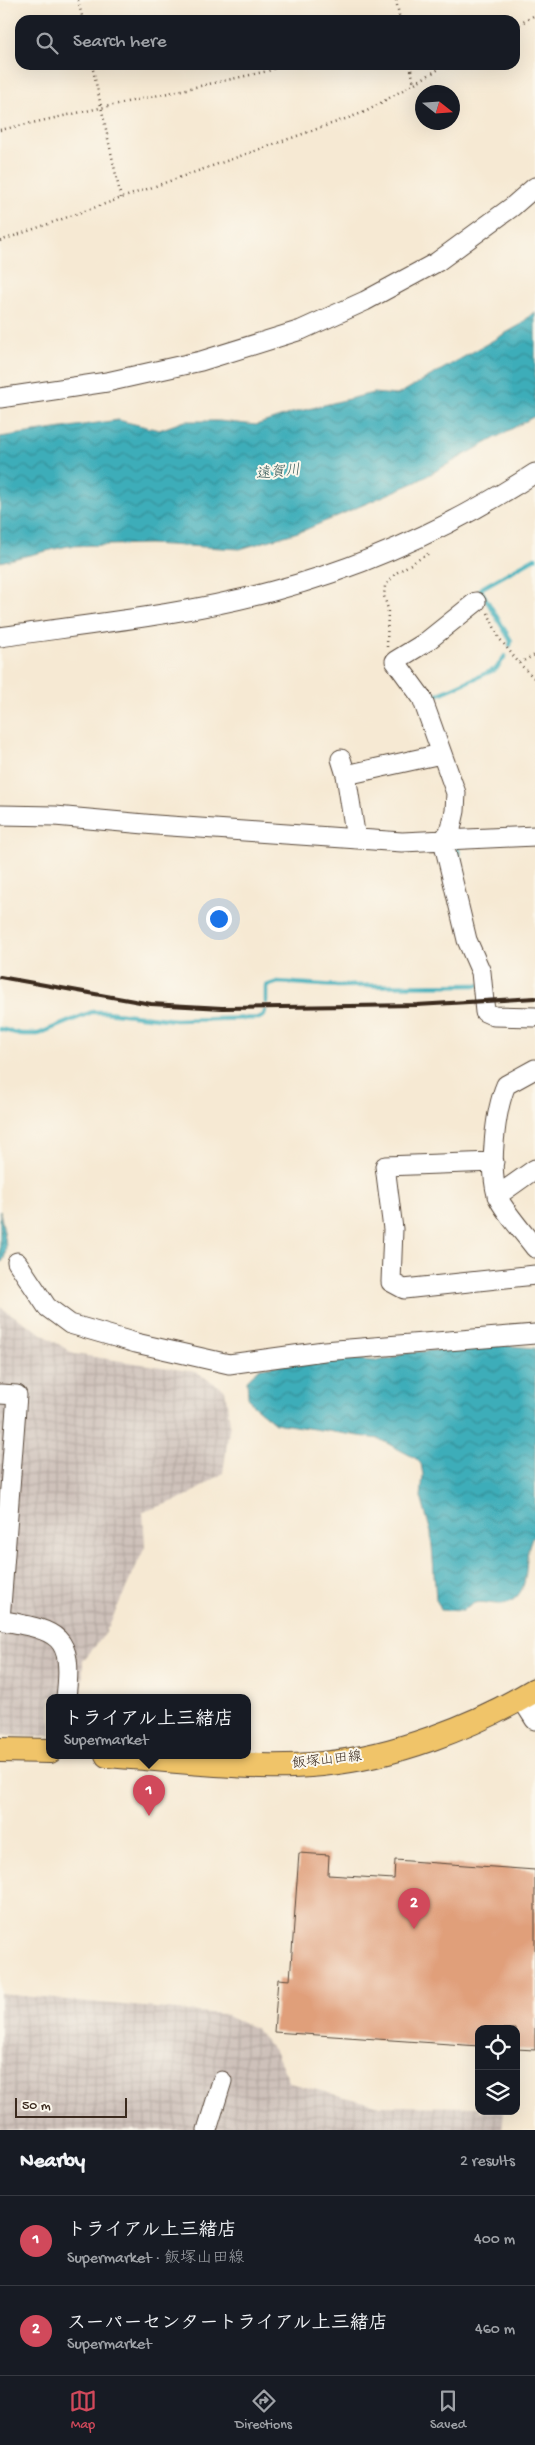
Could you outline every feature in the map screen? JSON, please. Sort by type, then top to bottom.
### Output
[{"type":"main road","name":"飯塚山田線","points":[[161,1759],[255,1766],[322,1764],[388,1753],[448,1732],[528,1694]]},
{"type":"main road","points":[[0,1750],[46,1751]]},
{"type":"street","points":[[0,398],[108,382],[201,361],[301,330],[365,300],[437,262],[535,187]]},
{"type":"street","points":[[0,637],[172,613],[273,591],[389,552],[485,505],[535,473]]},
{"type":"street","points":[[476,602],[426,642],[395,661],[422,698],[456,793],[456,811],[451,829],[452,840],[467,940],[482,982],[485,1012],[494,1016],[535,1017]]},
{"type":"street","points":[[356,839],[344,767],[441,754]]},
{"type":"street","points":[[0,815],[55,816],[402,842],[535,836]]},
{"type":"street","points":[[535,1069],[506,1085],[498,1104],[494,1162],[497,1196],[535,1248]]},
{"type":"street","points":[[494,1162],[385,1166],[393,1229],[391,1282],[404,1289],[535,1276]]},
{"type":"street","points":[[497,1196],[535,1169]]},
{"type":"street","points":[[17,1262],[47,1307],[70,1324],[136,1344],[229,1364],[324,1351],[535,1334]]},
{"type":"street","points":[[0,1394],[18,1395],[0,1620],[42,1628],[55,1634],[67,1653],[66,1694]]},
{"type":"street","points":[[528,1694],[535,1720]]},
{"type":"street","points":[[207,2130],[222,2081]]},
{"type":"path","points":[[78,0],[82,15]]},
{"type":"path","points":[[396,0],[399,15]]},
{"type":"path","points":[[520,24],[535,15]]},
{"type":"path","points":[[93,70],[121,198]]},
{"type":"path","points":[[0,130],[102,109],[270,70]]},
{"type":"path","points":[[411,70],[414,83]]},
{"type":"path","points":[[0,240],[365,112],[437,70]]},
{"type":"path","points":[[395,661],[388,647],[388,609],[384,596],[385,586],[396,573],[437,547]]},
{"type":"path","points":[[476,602],[486,609],[499,638],[535,679]]},
{"type":"path","points":[[519,663],[535,655]]},
{"type":"shaded area","points":[[0,1307],[74,1354],[196,1372],[225,1390],[230,1423],[223,1473],[186,1497],[143,1512],[145,1547],[105,1634],[83,1661],[82,1694],[46,1694],[46,1736],[37,1737],[0,1735]]},
{"type":"shaded area","points":[[0,1994],[222,2014],[256,2029],[276,2053],[290,2083],[380,2106],[475,2107],[475,2115],[504,2115],[502,2130],[0,2130]]},
{"type":"water","name":"遠賀川","points":[[535,311],[535,416],[416,482],[305,530],[240,549],[149,544],[68,546],[0,562],[0,437],[118,420],[159,430],[185,421],[219,421],[256,425],[292,413],[373,393],[397,395],[520,325]]},
{"type":"water","points":[[0,1211],[6,1247],[4,1259],[0,1264]]},
{"type":"water","points":[[501,1345],[535,1348],[535,1534],[528,1550],[523,1586],[513,1600],[500,1604],[475,1603],[463,1611],[441,1610],[436,1599],[431,1533],[421,1497],[423,1475],[421,1464],[415,1458],[379,1439],[275,1423],[252,1404],[248,1397],[247,1380],[260,1368],[330,1357],[374,1361],[391,1359],[402,1353]]},
{"type":"building","points":[[299,1853],[329,1855],[328,1875],[394,1879],[395,1860],[535,1870],[535,2050],[520,2049],[520,2025],[475,2025],[475,2046],[274,2032],[278,1979],[290,1980]]},
{"type":"waterway","points":[[510,645],[511,641],[480,589],[535,558]]},
{"type":"waterway","points":[[431,702],[430,698],[496,669],[505,656]]},
{"type":"waterway","points":[[457,844],[463,884]]},
{"type":"waterway","points":[[266,1002],[266,986],[278,982],[338,986],[478,985]]},
{"type":"waterway","points":[[0,1029],[21,1034],[38,1034],[92,1012],[175,1020],[259,1018],[264,1015],[265,1011]]},
{"type":"railway","points":[[0,977],[151,1004],[222,1008],[417,1005],[535,998]]},
{"type":"place","name":"トライアル上三緒店","points":[[149,1816]]},
{"type":"place","name":"スーパーセンタートライアル上三緒店","points":[[414,1929]]}]
